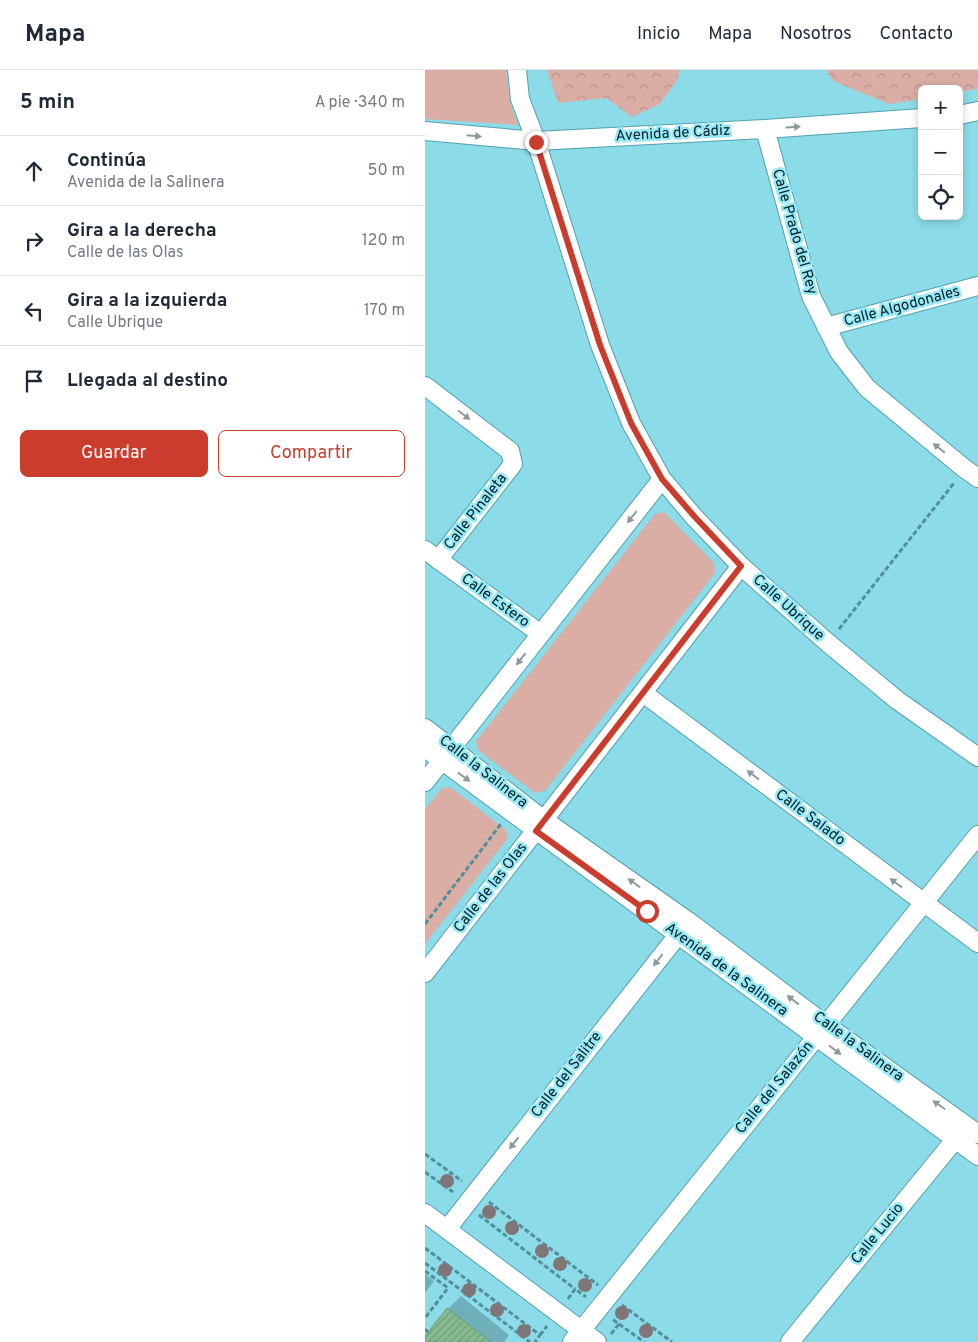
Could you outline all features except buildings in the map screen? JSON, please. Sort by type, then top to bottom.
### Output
[{"type":"street","name":"Calle Ubrique","points":[[517,70],[519,100],[536,142],[600,345],[631,423],[662,479],[741,566],[828,643],[897,700],[978,757]]},
{"type":"street","points":[[963,114],[978,111]]},
{"type":"street","name":"Avenida de Cádiz","points":[[425,132],[536,142],[918,118]]},
{"type":"street","name":"Calle Prado del Rey","points":[[765,129],[811,296],[839,352],[867,388],[971,474]]},
{"type":"street","name":"Calle Algodonales","points":[[826,327],[978,286]]},
{"type":"street","name":"Calle Pinaleta","points":[[425,386],[510,451],[513,464],[432,555]]},
{"type":"street","points":[[425,782],[662,479]]},
{"type":"street","name":"Calle Estero","points":[[432,555],[541,634]]},
{"type":"street","name":"Calle de las Olas","points":[[425,973],[741,566]]},
{"type":"street","name":"Calle Salado","points":[[643,693],[923,904],[978,943]]},
{"type":"street","name":"Calle la Salinera","points":[[425,728],[446,754],[540,825]]},
{"type":"street","points":[[425,748],[446,754]]},
{"type":"street","name":"Avenida de la Salinera","points":[[540,825],[821,1031],[978,1156]]},
{"type":"street","name":"Calle del Salazón","points":[[577,1336],[978,835]]},
{"type":"street","name":"Calle del Salitre","points":[[447,1229],[683,928]]},
{"type":"street","name":"Calle la Salinera","points":[[821,1031],[972,1130]]},
{"type":"street","name":"Calle Lucio","points":[[790,1342],[955,1139],[972,1130]]},
{"type":"street","points":[[425,1213],[577,1336],[597,1342]]},
{"type":"path","points":[[828,643],[971,474]]},
{"type":"path","points":[[425,924],[502,824]]},
{"type":"path","points":[[425,1154],[467,1185]]},
{"type":"path","points":[[425,1172],[458,1196]]},
{"type":"path","points":[[484,1198],[601,1287]]},
{"type":"path","points":[[474,1212],[575,1289]]},
{"type":"path","points":[[425,1248],[540,1335],[535,1342]]},
{"type":"path","points":[[425,1264],[530,1342]]},
{"type":"path","points":[[425,1271],[448,1288],[425,1318]]},
{"type":"path","points":[[616,1300],[672,1342]]},
{"type":"path","points":[[619,1324],[643,1342]]},
{"type":"green space","points":[[425,70],[506,70],[511,106],[518,125],[425,119]]},
{"type":"green space","points":[[547,70],[680,70],[677,80],[660,104],[632,117],[606,98],[558,103]]},
{"type":"green space","points":[[826,70],[978,70],[978,89],[963,91],[963,85],[918,85],[918,100],[889,104],[833,81]]},
{"type":"green space","points":[[664,512],[714,563],[715,573],[545,791],[535,793],[478,750],[476,741],[655,514]]},
{"type":"green space","points":[[450,787],[506,830],[508,838],[425,944],[425,809],[442,788]]},
{"type":"route","points":[[536,142],[600,345],[631,423],[662,479],[741,566],[536,831],[647,911]]}]
